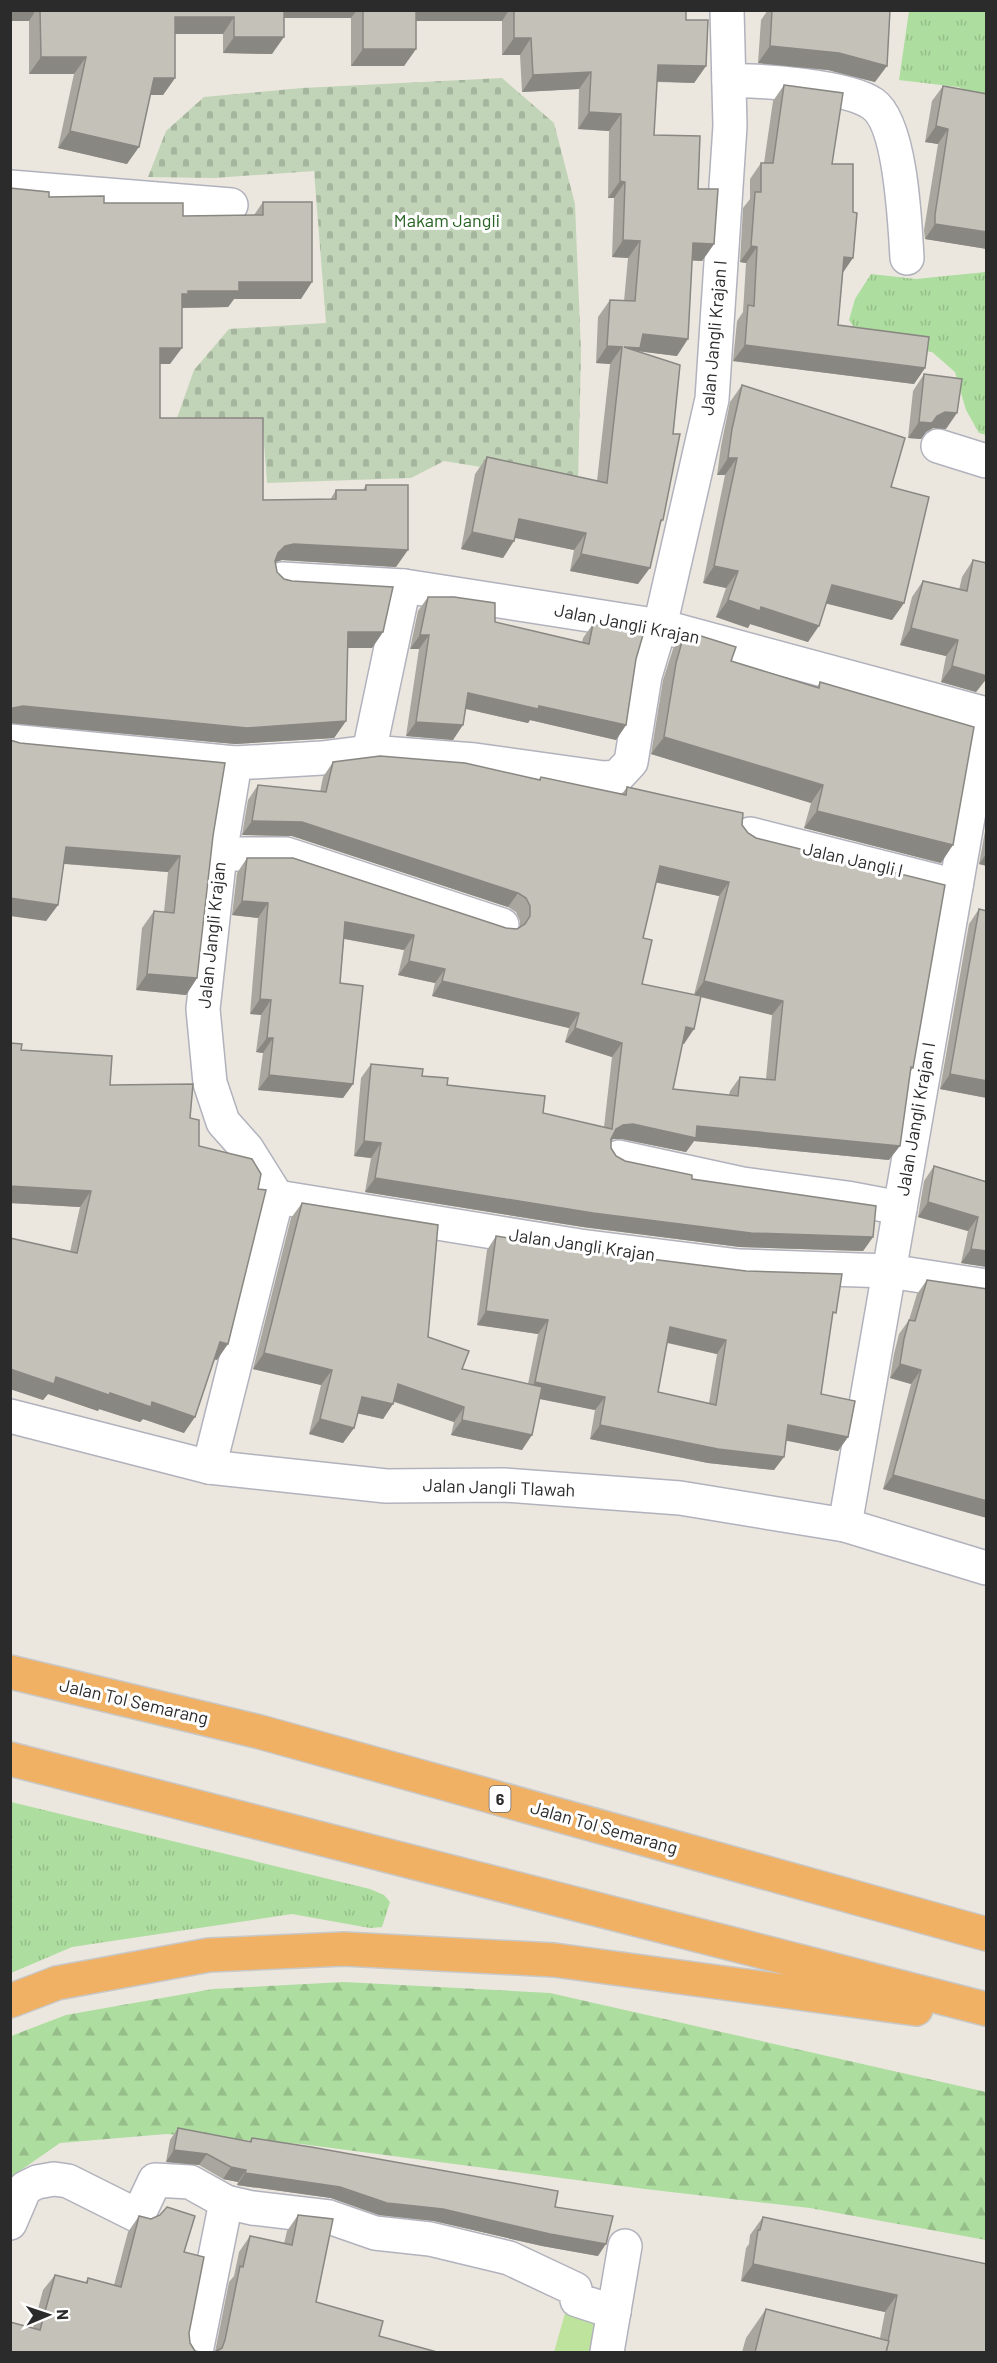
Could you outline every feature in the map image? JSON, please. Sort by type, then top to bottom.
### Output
[{"type":"highway","name":"Jalan Tol Semarang","points":[[10,1672],[260,1732],[987,1934]]},
{"type":"highway","points":[[10,1759],[987,2009]]},
{"type":"highway","points":[[10,2001],[57,1983],[209,1955],[344,1949],[554,1960],[987,2019]]},
{"type":"street","name":"Jalan Jangli Krajan I","points":[[369,752],[475,760],[604,778],[617,777],[631,762],[645,676],[660,627],[712,399],[730,126],[727,10]]},
{"type":"street","points":[[729,81],[756,80],[851,93],[874,105],[890,130],[903,195],[908,258]]},
{"type":"street","points":[[10,187],[231,205]]},
{"type":"street","points":[[938,446],[987,461]]},
{"type":"street","name":"Jalan Jangli Krajan","points":[[282,579],[404,586],[660,627],[986,714]]},
{"type":"street","points":[[10,741],[235,763],[322,758],[369,752],[404,586]]},
{"type":"street","name":"Jalan Jangli Krajan I","points":[[844,1525],[986,714]]},
{"type":"street","name":"Jalan Jangli Krajan","points":[[235,763],[220,854],[203,1009],[210,1083],[223,1122],[247,1149],[278,1197],[580,1246],[728,1264],[889,1271],[987,1286]]},
{"type":"street","name":"Jalan Jangli I","points":[[750,834],[957,886]]},
{"type":"street","points":[[220,854],[286,854],[502,925]]},
{"type":"street","points":[[619,1156],[743,1184],[847,1198],[900,1208]]},
{"type":"street","points":[[209,1467],[278,1197]]},
{"type":"street","name":"Jalan Jangli Tlawah","points":[[10,1416],[209,1467],[386,1486],[504,1485],[680,1498],[844,1525],[987,1568]]},
{"type":"street","points":[[10,2223],[25,2188],[37,2182],[54,2179],[68,2181],[138,2216],[155,2180],[190,2182],[226,2202],[252,2208],[329,2217],[375,2233],[430,2239],[509,2258],[575,2289],[577,2300],[614,2312]]},
{"type":"street","points":[[196,2352],[226,2202]]},
{"type":"street","points":[[607,2352],[625,2246]]},
{"type":"green space","points":[[909,11],[986,11],[986,98],[958,87],[899,80]]},
{"type":"green space","name":"Makam Jangli","points":[[502,78],[554,123],[575,204],[581,352],[578,483],[444,461],[411,478],[267,483],[263,429],[177,418],[194,370],[229,329],[326,323],[314,171],[214,178],[148,177],[166,131],[204,97],[302,88]]},
{"type":"green space","points":[[986,272],[986,435],[979,433],[966,410],[955,372],[932,352],[861,338],[849,320],[855,299],[871,274],[916,279]]},
{"type":"green space","points":[[11,1802],[370,1889],[384,1895],[390,1902],[382,1927],[370,1928],[292,1914],[72,1947],[11,1973]]},
{"type":"green space","points":[[344,1982],[550,1993],[986,2092],[986,2240],[810,2208],[301,2144],[166,2134],[60,2143],[11,2177],[11,2036],[66,2015],[213,1989]]},
{"type":"green space","points":[[566,2310],[607,2322],[598,2352],[554,2352]]},
{"type":"building","points":[[40,10],[284,10],[284,37],[234,37],[234,17],[175,17],[175,78],[154,78],[139,147],[70,131],[86,57],[41,57]]},
{"type":"building","points":[[363,10],[416,10],[416,49],[363,49]]},
{"type":"building","points":[[514,10],[686,10],[686,20],[708,20],[706,66],[658,65],[654,135],[700,136],[698,189],[718,189],[714,244],[693,243],[688,339],[643,334],[640,348],[624,347],[680,365],[673,434],[680,434],[663,520],[661,520],[650,568],[581,554],[586,533],[519,519],[514,541],[472,532],[487,457],[607,483],[622,347],[607,346],[610,300],[635,301],[640,241],[623,240],[625,182],[620,181],[621,114],[589,112],[591,72],[533,75],[531,38],[514,38]]},
{"type":"building","points":[[772,10],[890,10],[887,66],[839,53],[770,46]]},
{"type":"building","points":[[784,85],[843,93],[832,164],[853,164],[853,212],[857,213],[853,258],[844,257],[838,325],[929,337],[925,368],[745,345],[748,305],[754,306],[757,247],[751,246],[755,192],[761,192],[761,163],[773,163]]},
{"type":"building","points":[[943,86],[987,94],[987,232],[935,224],[948,129],[936,126]]},
{"type":"building","points":[[10,188],[49,192],[49,197],[104,196],[104,203],[183,203],[183,216],[263,215],[263,202],[312,202],[312,282],[239,282],[239,291],[188,291],[188,294],[182,294],[182,348],[160,348],[160,418],[263,418],[263,500],[336,499],[336,490],[366,490],[366,485],[408,485],[408,550],[294,544],[285,546],[278,553],[275,561],[277,572],[284,579],[292,581],[393,587],[383,632],[348,632],[346,721],[247,728],[23,706],[10,710]]},
{"type":"building","points":[[924,374],[962,379],[957,413],[945,412],[937,416],[932,423],[919,422]]},
{"type":"building","points":[[742,385],[905,438],[891,487],[929,497],[904,603],[832,585],[819,626],[761,607],[760,611],[728,600],[738,571],[714,566],[737,458],[728,458]]},
{"type":"building","points":[[973,560],[987,563],[987,676],[952,666],[958,640],[911,628],[923,581],[967,591]]},
{"type":"building","points":[[428,597],[454,597],[495,603],[495,622],[589,644],[593,624],[643,635],[636,659],[626,725],[468,693],[463,725],[416,722],[429,635],[420,635]]},
{"type":"building","points":[[685,631],[736,647],[731,661],[819,688],[820,682],[974,727],[953,845],[817,811],[823,785],[664,737],[676,663]]},
{"type":"building","points":[[10,740],[20,743],[225,763],[213,836],[197,978],[147,974],[154,911],[174,913],[180,856],[66,847],[58,905],[10,898]]},
{"type":"building","points":[[380,756],[465,763],[540,780],[541,777],[626,795],[627,787],[743,813],[742,825],[756,838],[945,885],[913,1068],[911,1067],[900,1146],[697,1126],[696,1138],[633,1124],[623,1125],[616,1129],[611,1139],[611,1148],[616,1156],[625,1161],[692,1175],[692,1179],[876,1206],[873,1237],[751,1233],[593,1213],[375,1178],[381,1143],[364,1141],[371,1064],[423,1069],[422,1076],[448,1078],[447,1085],[545,1096],[543,1113],[612,1129],[622,1043],[575,1028],[579,1013],[442,981],[445,969],[409,961],[414,935],[345,922],[340,983],[363,986],[353,1084],[269,1075],[273,1038],[267,1038],[271,1000],[260,999],[268,903],[242,901],[247,858],[293,858],[506,928],[517,929],[525,924],[530,916],[530,906],[526,898],[518,893],[302,822],[252,821],[258,785],[326,792],[333,762]],"holes":[[[660,866],[729,882],[704,981],[783,1001],[775,1080],[740,1077],[738,1096],[673,1089],[686,1027],[694,1029],[701,996],[642,984],[652,940],[643,938]]]},
{"type":"building","points":[[979,909],[987,911],[987,1081],[950,1074]]},
{"type":"building","points":[[10,1043],[22,1044],[21,1050],[112,1056],[110,1085],[193,1084],[190,1118],[199,1120],[199,1146],[252,1159],[261,1174],[258,1189],[266,1190],[228,1344],[220,1342],[195,1417],[152,1402],[151,1407],[110,1393],[109,1395],[56,1377],[54,1384],[10,1369],[10,1238],[77,1253],[91,1191],[10,1186]]},
{"type":"building","points":[[934,1166],[987,1182],[987,1251],[971,1249],[978,1217],[928,1202]]},
{"type":"building","points":[[302,1203],[438,1225],[428,1337],[469,1351],[462,1369],[542,1387],[532,1435],[462,1420],[464,1407],[398,1384],[393,1404],[362,1397],[354,1428],[320,1419],[332,1370],[264,1353]]},
{"type":"building","points":[[496,1236],[587,1251],[746,1271],[842,1274],[836,1313],[833,1312],[821,1394],[855,1401],[848,1437],[788,1425],[784,1457],[718,1449],[600,1425],[605,1397],[535,1382],[548,1320],[486,1311]],"holes":[[[670,1327],[726,1340],[716,1405],[658,1392]]]},
{"type":"building","points":[[927,1280],[987,1289],[987,1501],[893,1475],[921,1370],[900,1364],[904,1339],[909,1320],[915,1321]]},
{"type":"building","points":[[178,2128],[251,2142],[252,2138],[311,2147],[558,2191],[555,2207],[613,2216],[606,2244],[550,2234],[443,2209],[387,2203],[340,2187],[245,2173],[246,2170],[231,2167],[207,2154],[174,2150]]},
{"type":"building","points":[[167,2207],[195,2216],[184,2252],[204,2257],[189,2333],[190,2343],[195,2351],[199,2352],[10,2352],[10,2322],[40,2330],[55,2275],[87,2283],[88,2278],[121,2287],[139,2216],[151,2219],[160,2215]]},
{"type":"building","points":[[298,2215],[333,2219],[316,2302],[383,2321],[379,2336],[437,2352],[215,2352],[222,2348],[225,2340],[240,2266],[243,2267],[250,2236],[292,2245]]},
{"type":"building","points":[[763,2217],[987,2264],[987,2352],[886,2352],[897,2295],[753,2264],[758,2230],[760,2230]]},
{"type":"building","points":[[766,2309],[889,2341],[886,2352],[755,2352]]}]
